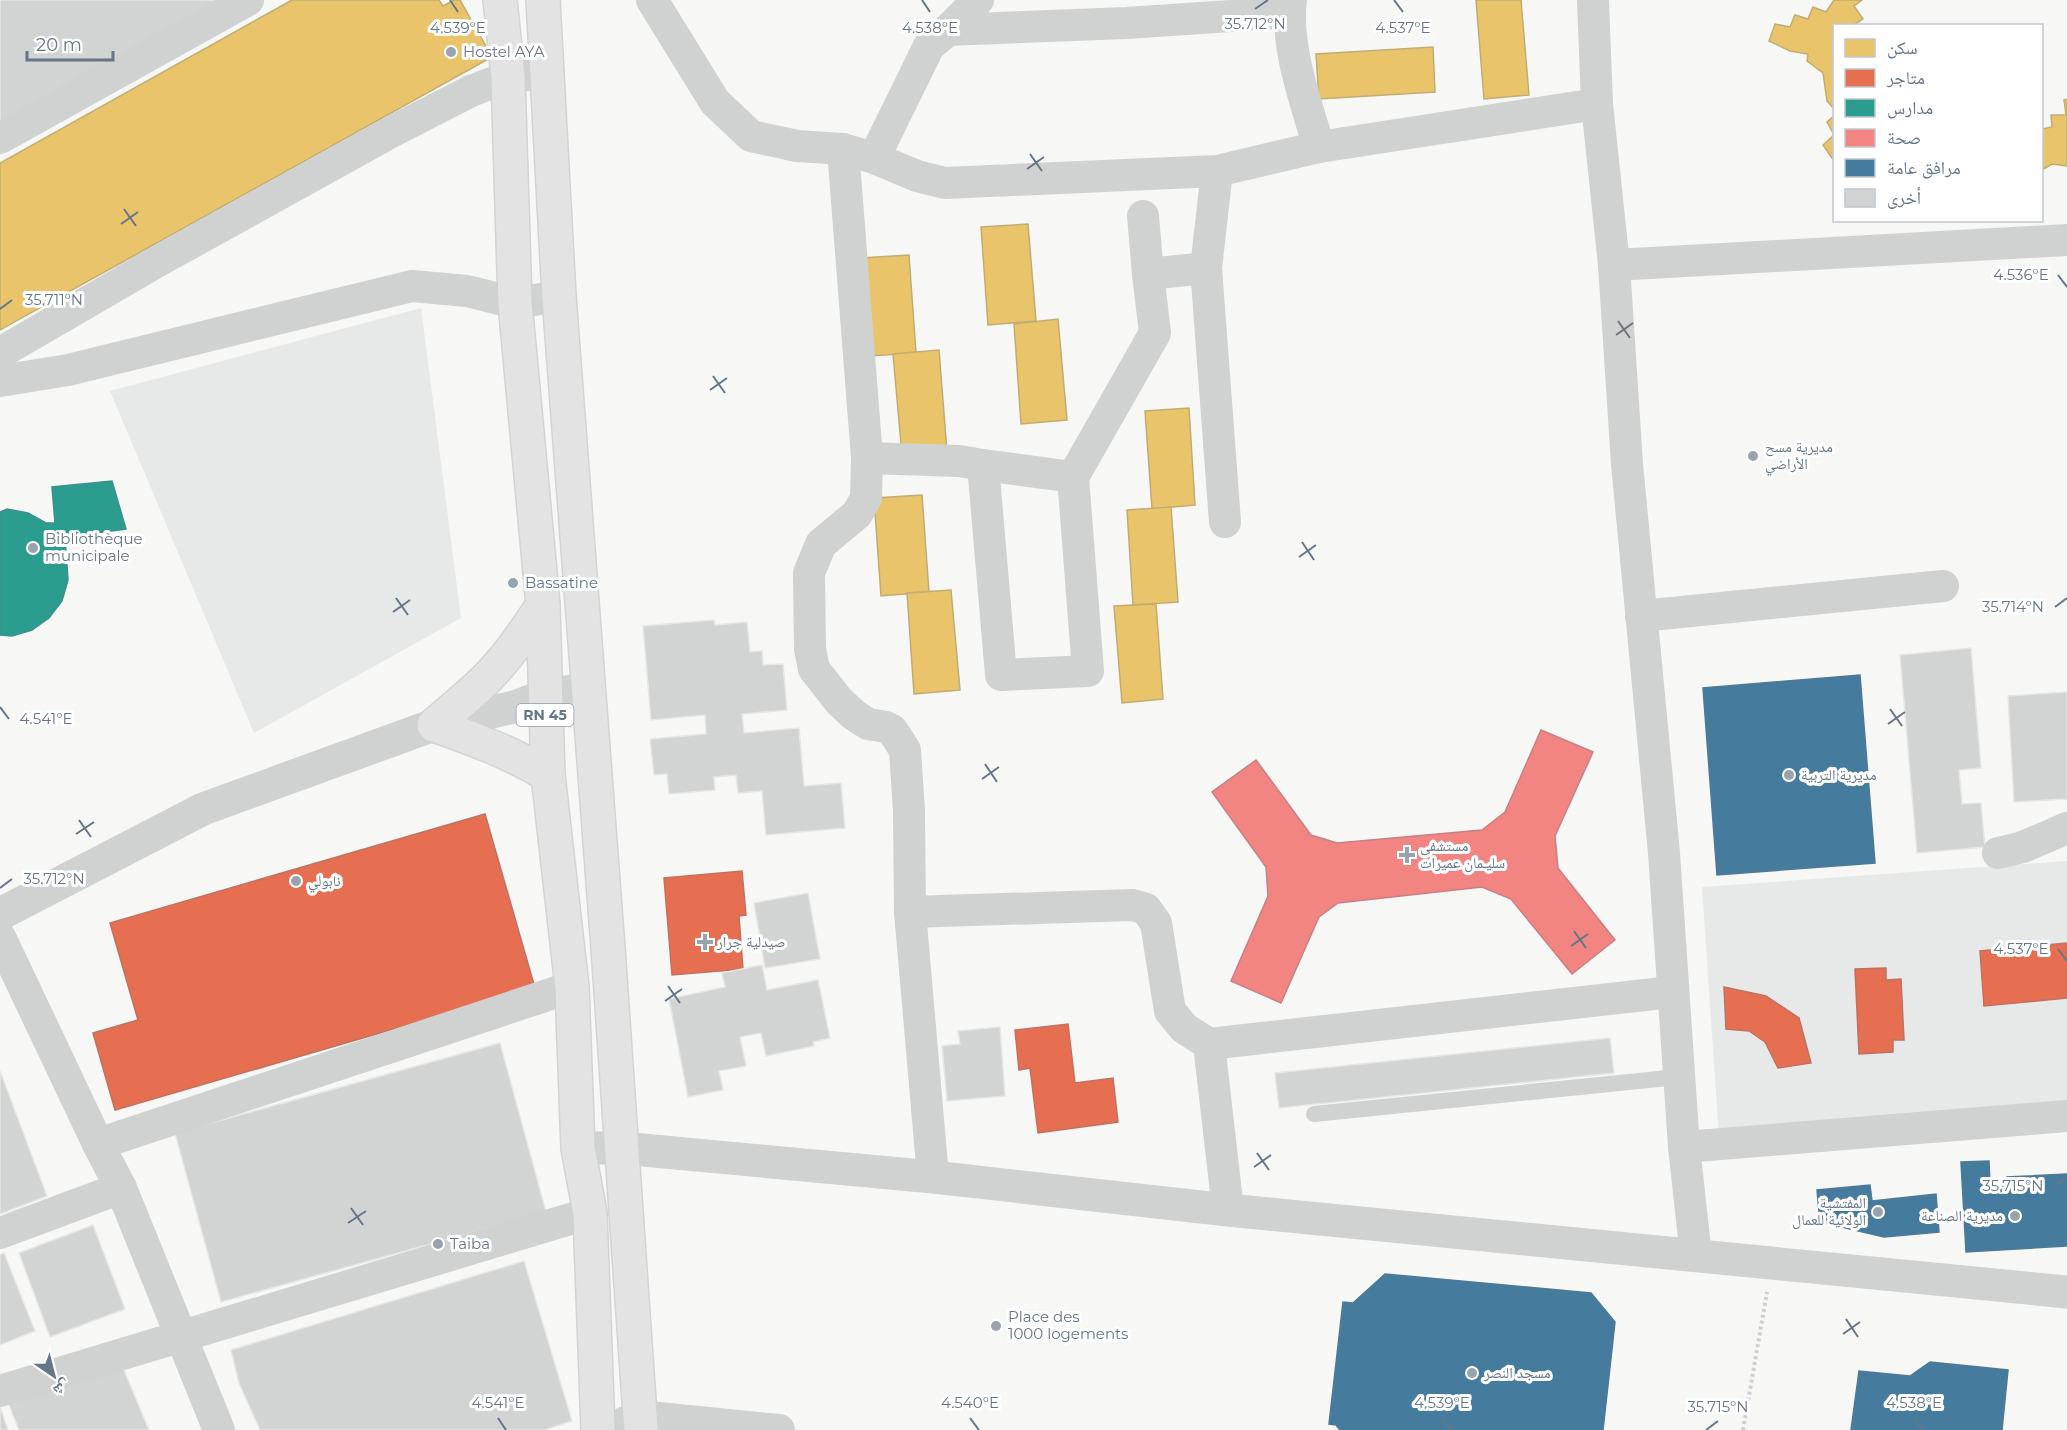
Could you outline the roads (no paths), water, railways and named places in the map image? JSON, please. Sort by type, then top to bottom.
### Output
[{"type":"main road","name":"RN 45","points":[[500,0],[508,77],[515,303],[543,605],[548,775],[572,987],[578,1148],[590,1213],[598,1430]]},
{"type":"main road","name":"RN 45","points":[[543,0],[549,73],[559,296],[640,1423]]},
{"type":"main road","points":[[543,605],[520,639],[480,685],[434,725],[497,748],[548,775]]},
{"type":"street","points":[[0,138],[248,0]]},
{"type":"street","points":[[652,0],[715,102],[751,136],[797,146],[843,149],[874,158],[917,176],[945,183],[1217,171],[1319,147],[1597,104]]},
{"type":"street","points":[[874,158],[929,46],[978,0]]},
{"type":"street","points":[[1593,0],[1597,104],[1614,265],[1628,464],[1664,853],[1678,1077],[1696,1256]]},
{"type":"street","points":[[948,30],[1117,12],[1291,6],[1296,68],[1319,147]]},
{"type":"street","points":[[0,353],[393,131],[471,91],[508,77],[549,73]]},
{"type":"street","points":[[843,149],[867,458],[866,498],[857,514],[822,544],[808,573],[810,649],[814,669],[838,701],[868,724],[892,730],[905,750],[909,811],[910,912],[933,1177]]},
{"type":"street","points":[[1217,171],[1206,268],[1225,522]]},
{"type":"street","points":[[983,465],[1001,675],[1088,671],[1072,477],[1155,333],[1143,216]]},
{"type":"street","points":[[1614,265],[2067,240]]},
{"type":"street","points":[[1148,274],[1206,268]]},
{"type":"street","points":[[0,381],[68,370],[412,286],[467,291],[515,303],[559,296]]},
{"type":"street","points":[[867,458],[959,461],[1072,477]]},
{"type":"street","points":[[1641,616],[1943,586]]},
{"type":"street","points":[[0,914],[203,809],[434,725],[514,707],[544,696],[588,688]]},
{"type":"street","points":[[1998,853],[2023,847],[2067,828]]},
{"type":"street","points":[[910,912],[1133,905],[1146,909],[1156,923],[1170,1011],[1184,1028],[1209,1044],[1672,992]]},
{"type":"street","points":[[0,937],[98,1144],[122,1188],[219,1430]]},
{"type":"street","points":[[98,1144],[572,987]]},
{"type":"street","points":[[1209,1044],[1228,1210]]},
{"type":"street","points":[[1684,1147],[2067,1116]]},
{"type":"street","points":[[578,1148],[621,1148],[933,1177],[1228,1210],[2067,1292]]},
{"type":"street","points":[[0,1233],[122,1188]]},
{"type":"street","points":[[0,1391],[590,1213]]},
{"type":"street","points":[[608,1430],[640,1423],[779,1430]]},
{"type":"lane","points":[[1314,1114],[1678,1077]]},
{"type":"place","name":"Hostel AYA","points":[[451,52]]},
{"type":"place","name":"مديرية مسح الأراضي","points":[[1753,456]]},
{"type":"place","name":"Bibliothèque municipale","points":[[33,548]]},
{"type":"place","name":"Bassatine","points":[[513,583]]},
{"type":"place","name":"مديرية التربية","points":[[1789,775]]},
{"type":"place","name":"مستشفى سليـمان عميرات","points":[[1407,855]]},
{"type":"place","name":"نابولي","points":[[296,881]]},
{"type":"place","name":"صيدلية جرار","points":[[705,942]]},
{"type":"place","name":"المفتشية الولائية للعمال","points":[[1878,1212]]},
{"type":"place","name":"مديرية الصناعة","points":[[2015,1216]]},
{"type":"place","name":"Taiba","points":[[438,1244]]},
{"type":"place","name":"Place des 1000 logements","points":[[996,1326]]},
{"type":"place","name":"مسجد النصر","points":[[1472,1373]]}]
